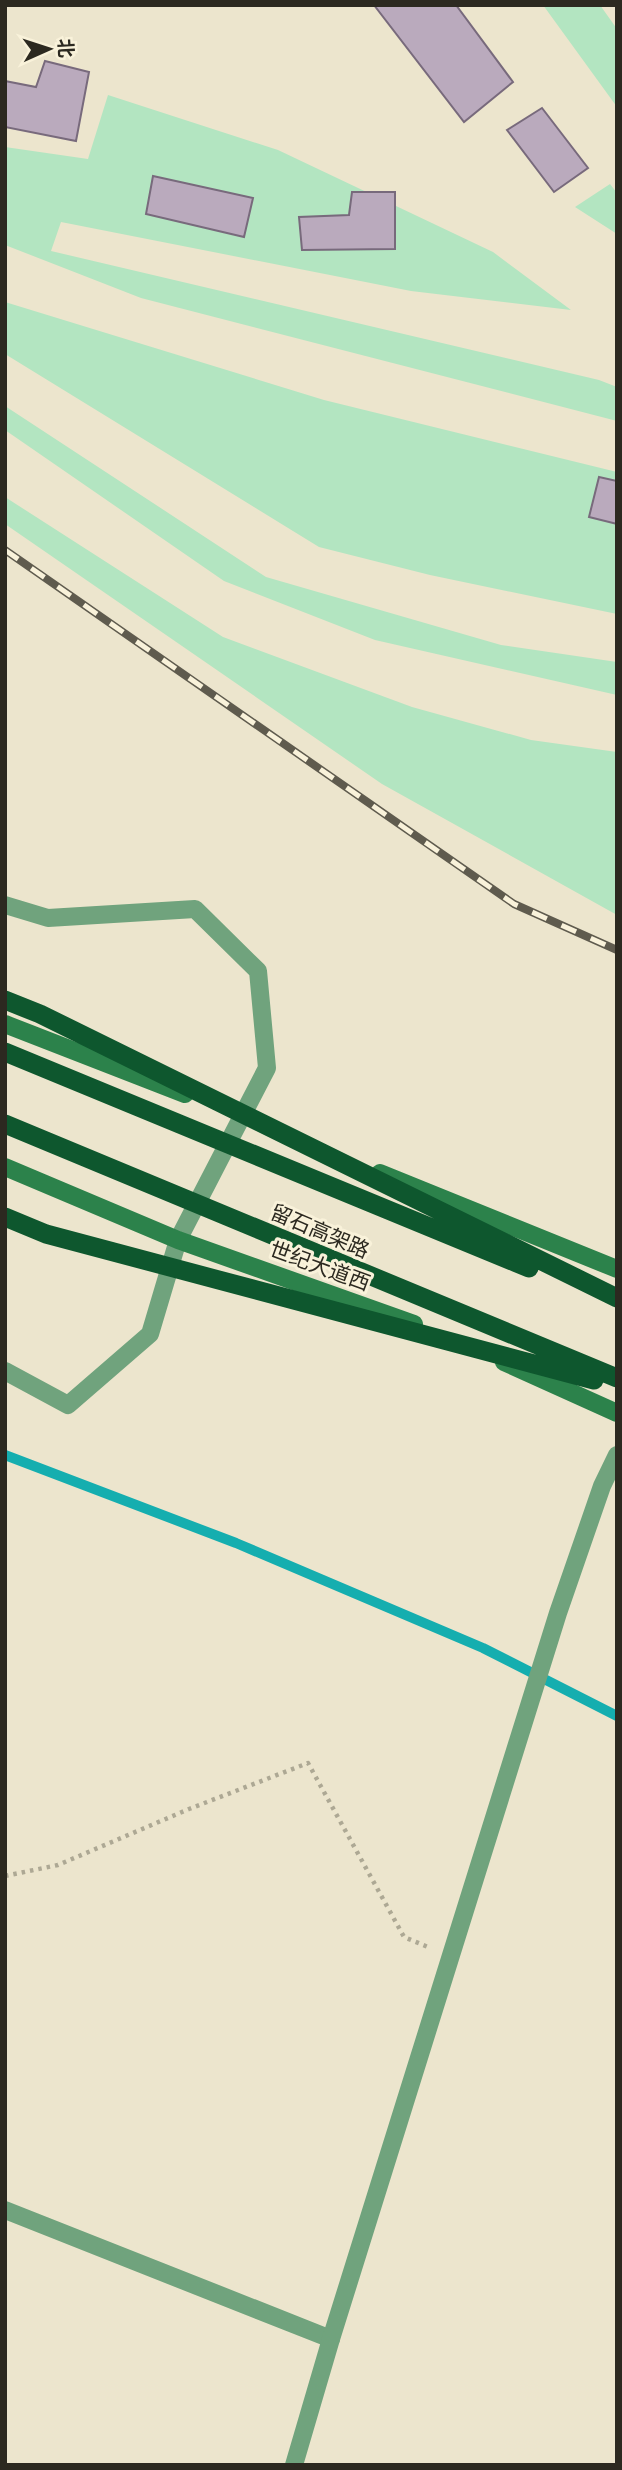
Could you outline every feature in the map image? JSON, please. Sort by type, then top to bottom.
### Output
[{"type":"highway","points":[[5,1000],[66,1027],[617,1298]]},
{"type":"highway","points":[[5,1052],[617,1305]]},
{"type":"highway","name":"留石高架路","points":[[5,1124],[617,1378]]},
{"type":"highway","points":[[5,1217],[46,1234],[617,1386]]},
{"type":"main road","points":[[5,1024],[242,1116],[617,1269]]},
{"type":"main road","name":"世纪大道西","points":[[5,1167],[178,1240],[433,1331],[617,1413]]},
{"type":"street","points":[[5,905],[48,918],[195,909],[258,971],[267,1068],[178,1240],[150,1334],[68,1405],[5,1371]]},
{"type":"street","points":[[294,2465],[558,1614],[603,1486],[617,1455]]},
{"type":"street","points":[[5,2210],[331,2339]]},
{"type":"path","points":[[5,1876],[58,1865],[189,1809],[308,1763],[404,1937],[452,1957]]},
{"type":"green space","points":[[543,5],[600,5],[617,29],[617,107]]},
{"type":"green space","points":[[108,95],[278,150],[493,252],[571,310],[411,291],[61,222],[51,251],[599,380],[617,387],[617,421],[141,298],[5,245],[5,147],[88,159]]},
{"type":"green space","points":[[610,184],[617,193],[617,234],[575,207]]},
{"type":"green space","points":[[5,302],[324,400],[617,472],[617,614],[430,575],[319,547],[5,354]]},
{"type":"green space","points":[[5,406],[266,577],[501,645],[617,662],[617,695],[375,640],[224,581],[5,430]]},
{"type":"green space","points":[[5,497],[223,637],[412,707],[531,740],[617,752],[617,915],[382,784],[5,524]]},
{"type":"building","points":[[374,5],[456,5],[513,82],[464,122]]},
{"type":"building","points":[[45,61],[89,72],[76,141],[5,127],[5,81],[36,87]]},
{"type":"building","points":[[542,108],[588,168],[554,192],[507,130]]},
{"type":"building","points":[[153,176],[253,198],[244,237],[146,214]]},
{"type":"building","points":[[352,192],[395,192],[395,249],[302,250],[299,217],[349,215]]},
{"type":"building","points":[[599,477],[617,481],[617,524],[589,517]]},
{"type":"waterway","points":[[5,1455],[236,1543],[483,1648],[617,1716]]},
{"type":"railway","points":[[5,550],[514,904],[617,950]]}]
